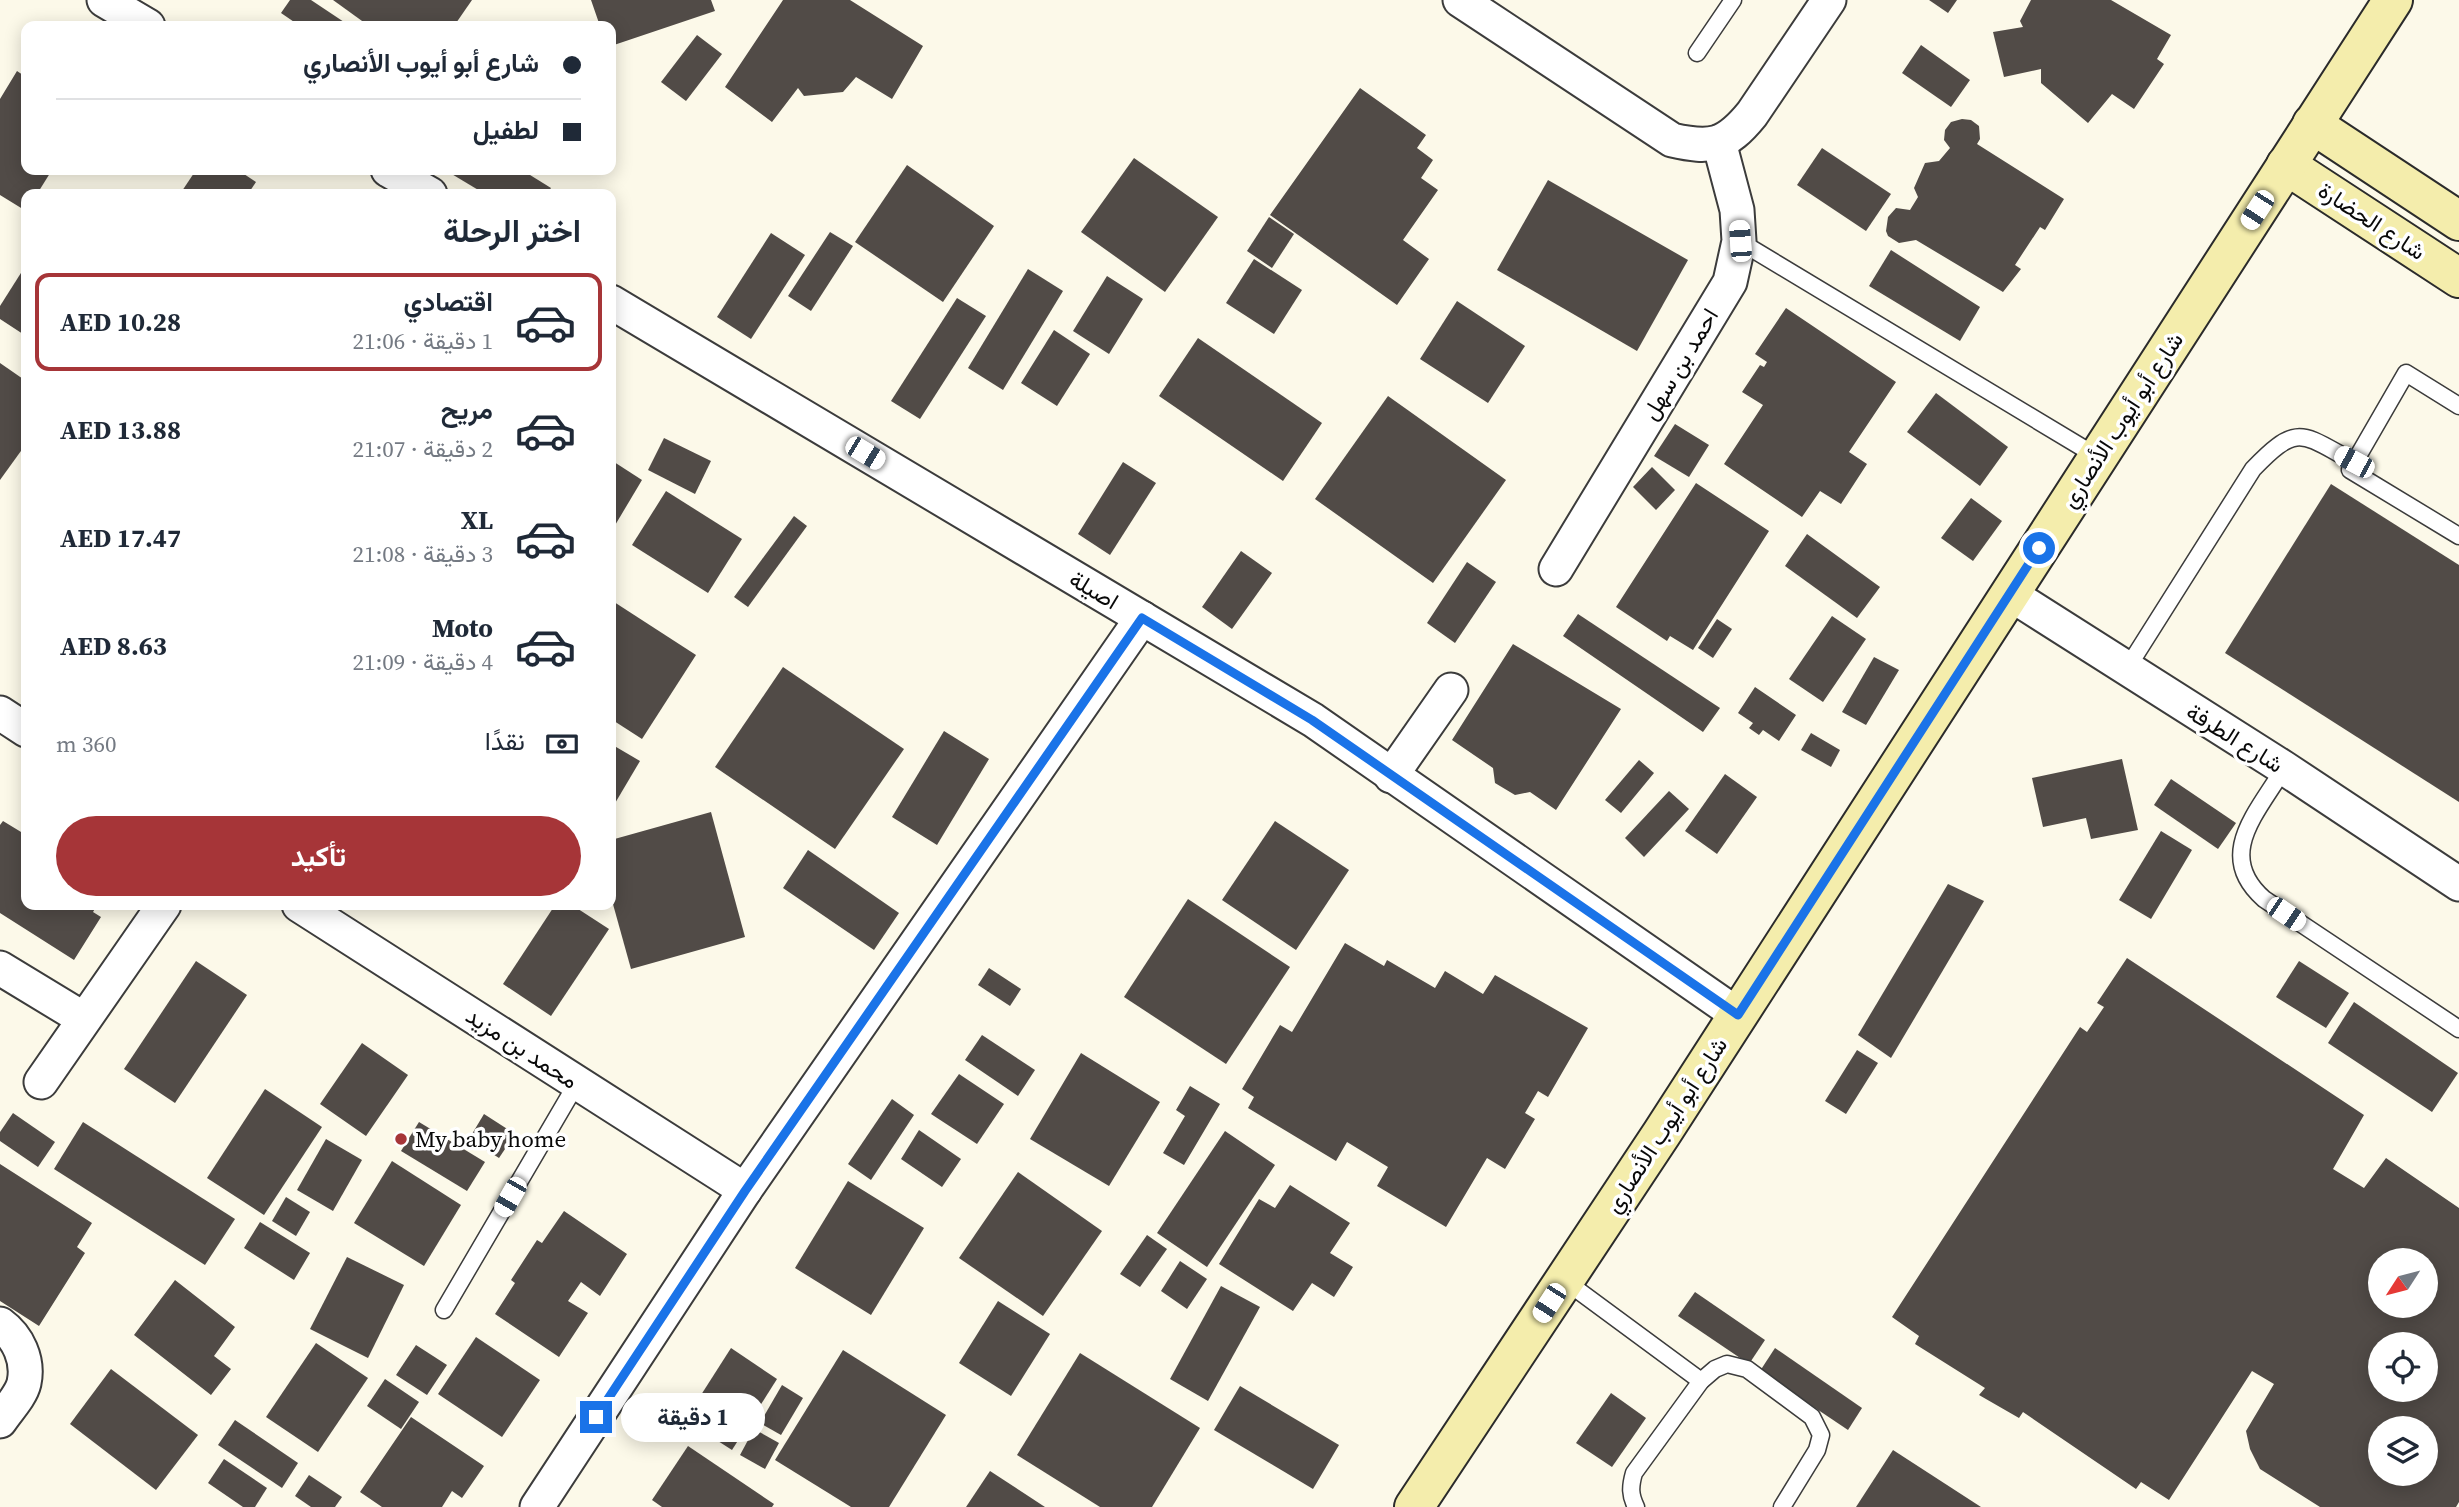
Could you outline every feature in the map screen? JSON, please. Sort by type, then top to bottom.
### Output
[{"type":"street","points":[[104,0],[140,21]]},
{"type":"street","points":[[1460,0],[1672,140],[1698,146],[1719,142],[1738,132],[1829,0]]},
{"type":"street","name":"شارع أبو أيوب الأنصاري","points":[[1414,1507],[1738,1015],[2393,0]]},
{"type":"street","name":"شارع الحضارة","points":[[2312,124],[2459,221]]},
{"type":"street","name":"احمد بن سهل","points":[[1556,569],[1730,282],[1740,241],[1737,210],[1719,142]]},
{"type":"street","name":"شارع الحضارة","points":[[2286,165],[2459,278]]},
{"type":"street","points":[[397,175],[421,189]]},
{"type":"street","name":"اصيلة","points":[[616,305],[1312,720],[1738,1015]]},
{"type":"street","name":"شارع الطرفة","points":[[2010,594],[2284,768],[2459,884]]},
{"type":"street","points":[[537,1507],[745,1191],[1142,618]]},
{"type":"street","points":[[1391,776],[1451,690]]},
{"type":"street","points":[[0,713],[21,727]]},
{"type":"street","points":[[41,1082],[161,910]]},
{"type":"street","name":"محمد بن مزيد","points":[[307,910],[745,1191]]},
{"type":"street","points":[[0,968],[84,1020]]},
{"type":"street","points":[[0,1324],[10,1331],[22,1350],[25,1367],[23,1385],[0,1421]]},
{"type":"lane","points":[[1697,53],[1733,0]]},
{"type":"lane","points":[[1740,241],[2098,457]]},
{"type":"lane","points":[[2459,406],[2406,373],[2350,470],[2459,536]]},
{"type":"lane","points":[[2126,670],[2253,470],[2272,450],[2287,439],[2300,436],[2354,462]]},
{"type":"lane","points":[[2284,768],[2241,842],[2239,859],[2243,874],[2252,888],[2264,899],[2459,1030]]},
{"type":"lane","points":[[444,1310],[577,1083]]},
{"type":"lane","points":[[1564,1280],[1702,1381]]},
{"type":"lane","points":[[1636,1507],[1630,1486],[1634,1473],[1702,1381],[1715,1369],[1727,1364],[1747,1369],[1812,1417],[1821,1435],[1817,1450],[1782,1507]]},
{"type":"building","points":[[290,0],[311,0],[342,21],[293,21],[281,13]]},
{"type":"building","points":[[333,0],[472,0],[457,21],[362,21]]},
{"type":"building","points":[[591,0],[711,0],[715,11],[616,44],[616,21],[598,21]]},
{"type":"building","points":[[783,0],[850,0],[923,46],[892,99],[856,77],[843,92],[804,96],[798,88],[772,122],[725,87]]},
{"type":"building","points":[[1929,0],[1957,0],[1948,13]]},
{"type":"building","points":[[2031,0],[2111,0],[2171,35],[2157,59],[2164,64],[2134,109],[2112,94],[2088,123],[2041,83],[2041,69],[2004,77],[1993,32],[2023,27],[2020,21]]},
{"type":"building","points":[[697,35],[722,54],[686,101],[661,82]]},
{"type":"building","points":[[1921,45],[1970,80],[1951,107],[1902,73]]},
{"type":"building","points":[[17,71],[21,74],[21,175],[49,175],[40,189],[21,189],[21,208],[0,195],[0,99]]},
{"type":"building","points":[[1360,88],[1426,135],[1417,148],[1433,160],[1421,178],[1438,190],[1403,240],[1429,259],[1397,305],[1270,215]]},
{"type":"building","points":[[1971,120],[1979,126],[1980,139],[1977,144],[2064,199],[2045,230],[2040,227],[2015,265],[2021,269],[2003,292],[1916,240],[1899,243],[1888,236],[1886,231],[1888,217],[1896,208],[1910,210],[1918,197],[1914,188],[1925,163],[1939,161],[1950,148],[1944,140],[1945,130],[1951,122]]},
{"type":"building","points":[[1822,148],[1891,194],[1866,231],[1797,185]]},
{"type":"building","points":[[1134,158],[1218,217],[1165,292],[1081,232]]},
{"type":"building","points":[[907,165],[994,226],[943,302],[855,242]]},
{"type":"building","points":[[193,175],[246,175],[256,182],[251,189],[183,189]]},
{"type":"building","points":[[453,175],[530,175],[551,188],[550,189],[477,189]]},
{"type":"building","points":[[1548,180],[1688,260],[1637,351],[1497,270]]},
{"type":"building","points":[[1269,217],[1294,234],[1272,268],[1247,251]]},
{"type":"building","points":[[830,232],[853,246],[811,311],[788,296]]},
{"type":"building","points":[[771,233],[805,255],[751,339],[717,317]]},
{"type":"building","points":[[1891,250],[1980,307],[1960,341],[1869,286]]},
{"type":"building","points":[[1254,259],[1302,290],[1274,334],[1226,303]]},
{"type":"building","points":[[1028,269],[1063,291],[1003,390],[968,368]]},
{"type":"building","points":[[21,273],[21,333],[0,319],[0,306]]},
{"type":"building","points":[[1107,276],[1143,299],[1109,354],[1073,331]]},
{"type":"building","points":[[957,298],[986,316],[920,419],[891,401]]},
{"type":"building","points":[[1457,301],[1525,346],[1488,403],[1420,359]]},
{"type":"building","points":[[1786,308],[1896,382],[1849,452],[1867,464],[1841,504],[1820,491],[1802,517],[1724,464],[1763,405],[1742,392],[1760,365],[1764,367],[1767,362],[1755,354]]},
{"type":"building","points":[[1054,330],[1090,354],[1057,406],[1021,383]]},
{"type":"building","points":[[1198,338],[1322,423],[1283,481],[1159,396]]},
{"type":"building","points":[[0,363],[21,378],[21,451],[0,480]]},
{"type":"building","points":[[1936,393],[2008,447],[1980,486],[1907,432]]},
{"type":"building","points":[[1388,396],[1506,480],[1433,583],[1315,499]]},
{"type":"building","points":[[1675,424],[1709,445],[1689,477],[1654,456]]},
{"type":"building","points":[[664,438],[711,461],[695,494],[648,470]]},
{"type":"building","points":[[1123,462],[1156,483],[1110,555],[1078,534]]},
{"type":"building","points":[[616,463],[642,480],[616,524]]},
{"type":"building","points":[[1652,467],[1675,490],[1656,510],[1633,487]]},
{"type":"building","points":[[1696,483],[1769,531],[1693,650],[1670,636],[1667,641],[1616,607]]},
{"type":"building","points":[[2331,484],[2459,565],[2459,802],[2225,653]]},
{"type":"building","points":[[666,491],[742,539],[708,593],[632,545]]},
{"type":"building","points":[[1971,498],[2002,521],[1973,561],[1941,538]]},
{"type":"building","points":[[794,516],[807,526],[748,607],[734,597]]},
{"type":"building","points":[[1807,534],[1880,587],[1857,618],[1785,566]]},
{"type":"building","points":[[1241,551],[1272,573],[1232,629],[1202,607]]},
{"type":"building","points":[[1467,562],[1496,582],[1455,643],[1427,623]]},
{"type":"building","points":[[616,603],[696,655],[642,739],[616,722]]},
{"type":"building","points":[[1578,614],[1720,708],[1703,732],[1563,636]]},
{"type":"building","points":[[1832,616],[1866,639],[1823,702],[1789,679]]},
{"type":"building","points":[[1717,619],[1732,629],[1713,658],[1698,648]]},
{"type":"building","points":[[1513,644],[1621,709],[1556,810],[1530,792],[1515,795],[1495,783],[1493,768],[1452,740]]},
{"type":"building","points":[[1874,657],[1899,670],[1866,725],[1842,712]]},
{"type":"building","points":[[783,667],[904,749],[835,849],[715,767]]},
{"type":"building","points":[[1755,687],[1796,715],[1779,741],[1763,730],[1759,735],[1749,728],[1753,723],[1738,713]]},
{"type":"building","points":[[944,731],[989,759],[937,845],[892,817]]},
{"type":"building","points":[[1811,733],[1840,750],[1831,767],[1801,750]]},
{"type":"building","points":[[616,747],[640,761],[616,802]]},
{"type":"building","points":[[2122,759],[2138,830],[2091,839],[2086,818],[2043,827],[2032,778]]},
{"type":"building","points":[[1639,760],[1654,773],[1621,813],[1605,800]]},
{"type":"building","points":[[1725,774],[1757,797],[1717,854],[1685,831]]},
{"type":"building","points":[[2171,779],[2236,823],[2218,849],[2154,805]]},
{"type":"building","points":[[1669,791],[1689,809],[1644,857],[1625,838]]},
{"type":"building","points":[[711,812],[745,937],[631,969],[615,910],[616,839]]},
{"type":"building","points":[[3,821],[21,832],[21,910],[94,910],[93,912],[101,917],[74,960],[0,913],[0,825]]},
{"type":"building","points":[[1275,821],[1349,870],[1296,950],[1222,900]]},
{"type":"building","points":[[2161,831],[2192,850],[2151,919],[2119,900]]},
{"type":"building","points":[[808,850],[899,913],[874,950],[783,888]]},
{"type":"building","points":[[1948,884],[1984,901],[1891,1058],[1858,1035]]},
{"type":"building","points":[[1188,899],[1290,967],[1226,1064],[1124,997]]},
{"type":"building","points":[[552,910],[580,910],[609,929],[551,1016],[503,984]]},
{"type":"building","points":[[1345,943],[1384,966],[1387,960],[1435,988],[1445,971],[1483,994],[1495,975],[1588,1028],[1548,1097],[1538,1091],[1525,1113],[1535,1119],[1505,1169],[1487,1158],[1446,1227],[1377,1186],[1388,1167],[1347,1142],[1336,1161],[1248,1108],[1254,1097],[1242,1089],[1280,1025],[1292,1032]]},
{"type":"building","points":[[2127,958],[2364,1115],[2333,1169],[2364,1188],[2386,1158],[2459,1208],[2459,1502],[2456,1507],[2320,1507],[2260,1469],[2250,1449],[2246,1431],[2274,1384],[2252,1371],[2169,1500],[2141,1482],[2136,1489],[2023,1412],[2019,1418],[1979,1395],[1985,1388],[1915,1344],[1919,1336],[1892,1317],[2080,1027],[2087,1032],[2104,1007],[2097,1003]]},
{"type":"building","points":[[196,961],[247,995],[175,1103],[124,1069]]},
{"type":"building","points":[[2299,961],[2349,993],[2326,1028],[2276,997]]},
{"type":"building","points":[[989,968],[1021,989],[1010,1006],[978,985]]},
{"type":"building","points":[[2354,1002],[2458,1073],[2432,1112],[2328,1043]]},
{"type":"building","points":[[982,1035],[1035,1070],[1018,1096],[965,1060]]},
{"type":"building","points":[[362,1043],[408,1075],[366,1136],[320,1104]]},
{"type":"building","points":[[1857,1050],[1878,1063],[1846,1114],[1825,1101]]},
{"type":"building","points":[[1081,1053],[1160,1102],[1109,1186],[1030,1139]]},
{"type":"building","points":[[959,1074],[1004,1104],[977,1144],[931,1114]]},
{"type":"building","points":[[1190,1086],[1220,1104],[1184,1165],[1163,1153],[1185,1116],[1176,1110]]},
{"type":"building","points":[[265,1089],[322,1127],[264,1215],[207,1178]]},
{"type":"building","points":[[892,1099],[914,1115],[871,1180],[848,1164]]},
{"type":"building","points":[[13,1113],[55,1142],[38,1167],[0,1141],[0,1132]]},
{"type":"building","points":[[484,1114],[515,1134],[499,1158],[469,1139]]},
{"type":"building","points":[[83,1122],[235,1219],[205,1265],[54,1169]]},
{"type":"building","points":[[419,1122],[485,1162],[467,1191],[401,1151]]},
{"type":"building","points":[[919,1130],[961,1159],[942,1187],[901,1159]]},
{"type":"building","points":[[1225,1131],[1275,1165],[1207,1267],[1157,1233]]},
{"type":"building","points":[[326,1139],[362,1160],[333,1211],[297,1190]]},
{"type":"building","points":[[392,1161],[461,1205],[424,1266],[354,1223]]},
{"type":"building","points":[[0,1164],[92,1223],[77,1247],[85,1253],[39,1326],[0,1301]]},
{"type":"building","points":[[1018,1172],[1102,1231],[1043,1316],[959,1258]]},
{"type":"building","points":[[848,1181],[924,1228],[871,1315],[795,1268]]},
{"type":"building","points":[[1290,1185],[1350,1223],[1330,1253],[1353,1267],[1334,1297],[1312,1283],[1293,1311],[1219,1264],[1259,1199],[1275,1208]]},
{"type":"building","points":[[286,1197],[310,1212],[296,1236],[272,1221]]},
{"type":"building","points":[[564,1211],[627,1254],[600,1296],[581,1282],[568,1301],[588,1313],[559,1357],[495,1314],[515,1283],[511,1280],[537,1240],[542,1243]]},
{"type":"building","points":[[260,1222],[310,1253],[294,1280],[244,1248]]},
{"type":"building","points":[[1147,1235],[1167,1249],[1140,1287],[1120,1274]]},
{"type":"building","points":[[347,1257],[404,1285],[368,1358],[310,1329]]},
{"type":"building","points":[[1180,1261],[1207,1279],[1187,1309],[1161,1291]]},
{"type":"building","points":[[175,1280],[235,1327],[214,1356],[231,1369],[211,1395],[134,1335]]},
{"type":"building","points":[[1221,1286],[1260,1307],[1208,1401],[1170,1379]]},
{"type":"building","points":[[1695,1292],[1765,1340],[1749,1364],[1678,1316]]},
{"type":"building","points":[[998,1301],[1050,1334],[1011,1396],[959,1363]]},
{"type":"building","points":[[476,1337],[540,1380],[502,1437],[438,1394]]},
{"type":"building","points":[[316,1343],[368,1378],[318,1452],[266,1417]]},
{"type":"building","points":[[416,1345],[447,1365],[427,1395],[396,1375]]},
{"type":"building","points":[[731,1348],[777,1379],[732,1450],[685,1420]]},
{"type":"building","points":[[1775,1348],[1862,1408],[1848,1430],[1760,1371]]},
{"type":"building","points":[[843,1350],[946,1415],[889,1507],[851,1507],[775,1460]]},
{"type":"building","points":[[1080,1353],[1200,1428],[1152,1507],[1100,1507],[1017,1455]]},
{"type":"building","points":[[111,1369],[198,1435],[156,1490],[70,1424]]},
{"type":"building","points":[[385,1379],[419,1402],[401,1429],[367,1406]]},
{"type":"building","points":[[782,1385],[803,1398],[781,1435],[760,1423]]},
{"type":"building","points":[[1240,1386],[1339,1445],[1313,1489],[1214,1430]]},
{"type":"building","points":[[1611,1393],[1646,1418],[1612,1467],[1576,1443]]},
{"type":"building","points":[[411,1417],[484,1466],[462,1498],[452,1491],[442,1507],[382,1507],[360,1492]]},
{"type":"building","points":[[235,1420],[298,1463],[282,1488],[218,1445]]},
{"type":"building","points":[[754,1429],[779,1443],[765,1469],[740,1455]]},
{"type":"building","points":[[688,1446],[774,1504],[772,1507],[662,1507],[652,1500]]},
{"type":"building","points":[[1893,1450],[1981,1507],[1856,1507]]},
{"type":"building","points":[[224,1459],[267,1488],[255,1507],[243,1507],[208,1483]]},
{"type":"building","points":[[990,1471],[1045,1507],[966,1507]]},
{"type":"building","points":[[309,1475],[342,1497],[335,1507],[311,1507],[295,1496]]},
{"type":"place","name":"My baby home","points":[[401,1139]]},
{"type":"route","points":[[596,1417],[745,1191],[1142,618],[1312,720],[1738,1015],[2039,548]]}]
